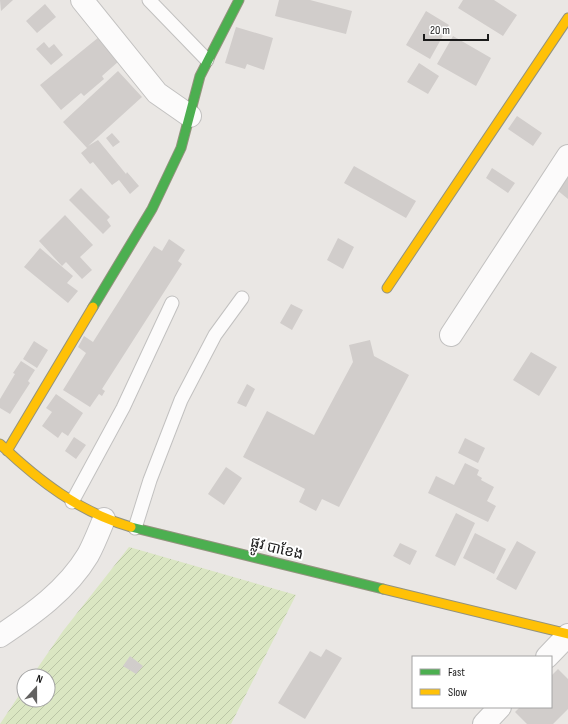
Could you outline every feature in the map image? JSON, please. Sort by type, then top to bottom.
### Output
[{"type":"street","points":[[82,0],[157,93],[190,116]]},
{"type":"street","points":[[7,451],[152,209],[181,148],[200,76],[239,0]]},
{"type":"street","points":[[387,288],[568,18]]},
{"type":"street","points":[[451,335],[568,156]]},
{"type":"street","name":"ផ្លូវ បាខែង","points":[[0,444],[40,480],[72,502],[104,519],[135,528],[568,635]]},
{"type":"street","points":[[0,636],[30,616],[63,588],[87,555],[104,519]]},
{"type":"street","points":[[548,656],[568,635]]},
{"type":"street","points":[[484,724],[499,708]]},
{"type":"lane","points":[[149,0],[207,60]]},
{"type":"lane","points":[[135,528],[150,480],[181,400],[214,335],[242,298]]},
{"type":"lane","points":[[72,502],[123,408],[172,303]]},
{"type":"green space","points":[[129,547],[296,595],[231,724],[0,724],[16,700],[16,708],[56,708],[56,668],[38,668],[63,631]]},
{"type":"building","points":[[0,0],[13,0],[1,11]]},
{"type":"building","points":[[279,0],[310,0],[352,11],[346,34],[275,16]]},
{"type":"building","points":[[463,0],[494,0],[517,15],[503,36],[458,8]]},
{"type":"building","points":[[45,4],[56,17],[37,33],[26,21]]},
{"type":"building","points":[[426,11],[449,25],[430,59],[406,45]]},
{"type":"building","points":[[236,27],[273,38],[264,70],[247,64],[245,69],[225,63]]},
{"type":"building","points":[[453,36],[491,58],[476,86],[437,64]]},
{"type":"building","points":[[99,37],[119,61],[102,76],[104,79],[84,96],[81,93],[61,110],[40,85]]},
{"type":"building","points":[[44,42],[49,48],[54,44],[63,55],[51,65],[36,49]]},
{"type":"building","points":[[419,63],[439,76],[428,94],[407,82]]},
{"type":"building","points":[[118,71],[142,97],[88,146],[98,140],[126,174],[127,172],[139,186],[130,194],[119,180],[112,185],[93,162],[90,164],[81,153],[87,148],[63,122]]},
{"type":"building","points":[[517,116],[542,133],[533,146],[508,129]]},
{"type":"building","points":[[112,133],[120,142],[113,147],[106,138]]},
{"type":"building","points":[[354,166],[416,201],[406,218],[344,183]]},
{"type":"building","points":[[492,168],[515,183],[508,193],[486,178]]},
{"type":"building","points":[[568,176],[568,199],[557,190]]},
{"type":"building","points":[[81,188],[110,217],[107,220],[111,226],[103,234],[69,200]]},
{"type":"building","points":[[65,215],[93,245],[80,257],[92,270],[82,279],[66,262],[62,266],[39,241]]},
{"type":"building","points":[[338,238],[354,247],[343,269],[327,260]]},
{"type":"building","points":[[169,239],[185,250],[178,261],[182,264],[102,389],[105,391],[102,396],[99,394],[90,407],[63,390],[86,353],[78,347],[84,336],[93,342],[154,246],[162,251]]},
{"type":"building","points":[[40,248],[73,276],[67,283],[78,291],[68,303],[24,267]]},
{"type":"building","points":[[291,304],[303,310],[292,330],[280,323]]},
{"type":"building","points":[[370,340],[374,356],[409,375],[339,507],[322,499],[316,511],[299,502],[305,489],[243,457],[267,411],[314,435],[353,362],[349,345]]},
{"type":"building","points":[[34,341],[48,350],[37,368],[23,359]]},
{"type":"building","points":[[531,352],[557,367],[539,396],[513,380]]},
{"type":"building","points":[[21,361],[35,370],[28,381],[30,383],[10,414],[0,408],[0,399]]},
{"type":"building","points":[[247,384],[255,389],[246,407],[237,403]]},
{"type":"building","points":[[56,394],[83,413],[68,436],[62,432],[58,438],[42,426],[52,412],[46,408]]},
{"type":"building","points":[[74,437],[86,445],[76,459],[65,451]]},
{"type":"building","points":[[465,438],[485,448],[478,463],[458,453]]},
{"type":"building","points":[[465,463],[479,470],[477,475],[482,478],[481,480],[494,487],[487,501],[496,506],[488,522],[428,493],[436,476],[454,485]]},
{"type":"building","points":[[226,467],[242,478],[224,505],[208,494]]},
{"type":"building","points":[[456,513],[475,523],[455,566],[435,556]]},
{"type":"building","points":[[475,533],[506,549],[494,574],[463,558]]},
{"type":"building","points":[[517,541],[536,552],[516,590],[496,579]]},
{"type":"building","points":[[400,543],[417,551],[410,565],[393,556]]},
{"type":"building","points":[[326,649],[342,658],[305,719],[278,703],[310,651],[321,657]]},
{"type":"building","points":[[130,656],[143,666],[136,674],[123,666]]},
{"type":"building","points":[[558,669],[568,679],[568,709],[553,724],[527,724],[515,712],[519,708],[552,708],[552,675]]},
{"type":"traffic: fast","points":[[93,307],[152,209],[181,148],[200,76],[239,0]]},
{"type":"traffic: fast","points":[[131,527],[383,589]]},
{"type":"traffic: slow","points":[[387,288],[568,18]]},
{"type":"traffic: slow","points":[[7,451],[93,307]]},
{"type":"traffic: slow","points":[[0,444],[45,483],[61,494],[94,513],[131,527]]},
{"type":"traffic: slow","points":[[383,589],[568,634]]}]
